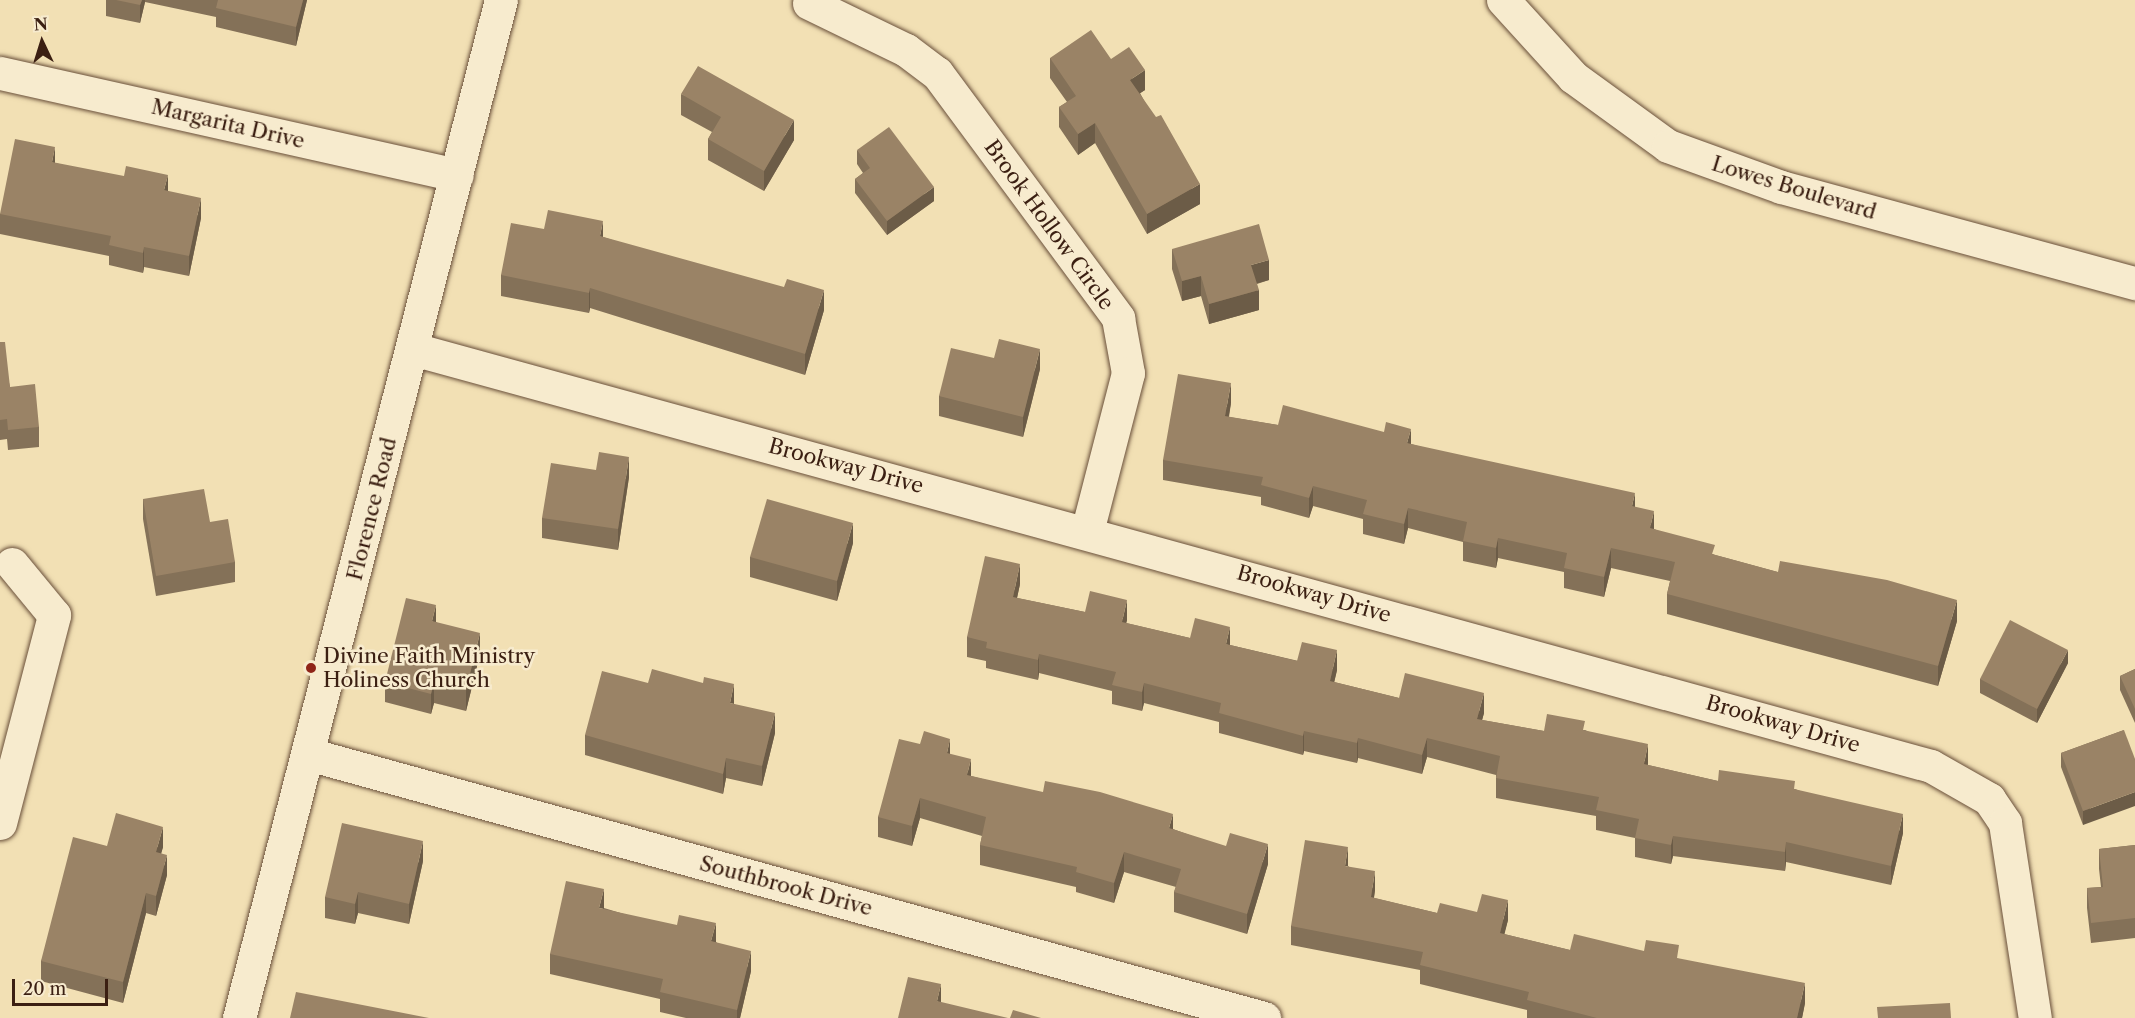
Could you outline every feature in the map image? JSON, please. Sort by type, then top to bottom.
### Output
[{"type":"street","name":"Florence Road","points":[[239,1018],[501,0]]},
{"type":"street","name":"Lowes Boulevard","points":[[1503,0],[1573,77],[1668,146],[1781,188],[2135,283]]},
{"type":"street","name":"Brook Hollow Circle","points":[[808,3],[888,40],[937,73],[1118,318],[1128,373],[1087,531]]},
{"type":"street","name":"Margarita Drive","points":[[0,73],[457,175]]},
{"type":"street","name":"Brookway Drive","points":[[413,349],[1087,531],[1931,766],[1964,780],[1989,798],[2005,824],[2015,857],[2035,1018]]},
{"type":"street","points":[[0,823],[54,615],[12,564]]},
{"type":"street","name":"Southbrook Drive","points":[[308,754],[1264,1018]]},
{"type":"building","points":[[116,0],[142,0],[140,5]]},
{"type":"building","points":[[218,0],[303,0],[296,27],[216,8]]},
{"type":"building","points":[[1091,30],[1111,59],[1129,47],[1145,70],[1130,80],[1156,117],[1161,115],[1200,184],[1147,214],[1095,123],[1078,134],[1059,107],[1076,96],[1050,58]]},
{"type":"building","points":[[698,66],[794,120],[764,171],[708,139],[721,117],[681,94]]},
{"type":"building","points":[[889,127],[934,187],[887,221],[855,179],[870,168],[857,150]]},
{"type":"building","points":[[15,139],[55,147],[52,162],[124,176],[126,166],[168,175],[164,190],[201,198],[189,256],[144,247],[143,253],[109,245],[111,236],[0,214]]},
{"type":"building","points":[[548,210],[603,221],[600,236],[784,287],[787,279],[824,290],[805,354],[590,288],[589,293],[501,275],[511,223],[544,229]]},
{"type":"building","points":[[1259,224],[1269,260],[1251,265],[1259,290],[1209,304],[1201,276],[1182,281],[1172,249]]},
{"type":"building","points":[[999,339],[1040,349],[1023,417],[939,396],[951,348],[994,358]]},
{"type":"building","points":[[0,342],[5,342],[10,387],[35,384],[39,427],[8,430],[7,419],[0,420]]},
{"type":"building","points":[[1178,374],[1231,383],[1225,416],[1278,425],[1283,405],[1384,432],[1386,422],[1411,429],[1407,443],[1635,493],[1632,506],[1654,511],[1650,528],[1715,545],[1712,554],[1778,572],[1780,561],[1887,580],[1957,600],[1938,666],[1667,594],[1675,562],[1611,548],[1604,577],[1564,568],[1567,553],[1498,538],[1496,548],[1463,541],[1467,522],[1408,508],[1404,524],[1363,514],[1367,500],[1313,486],[1309,498],[1261,485],[1263,477],[1163,460]]},
{"type":"building","points":[[599,452],[629,457],[618,529],[542,518],[551,463],[596,470]]},
{"type":"building","points":[[204,489],[210,522],[228,519],[235,562],[156,576],[143,499]]},
{"type":"building","points":[[767,499],[853,523],[837,581],[750,557]]},
{"type":"building","points":[[985,556],[1020,564],[1013,597],[1085,612],[1090,591],[1127,600],[1122,622],[1190,638],[1195,618],[1230,627],[1226,644],[1297,661],[1302,642],[1337,650],[1330,681],[1399,698],[1405,673],[1484,693],[1477,719],[1544,731],[1547,714],[1585,721],[1583,730],[1648,744],[1644,764],[1718,781],[1719,770],[1795,781],[1794,789],[1903,814],[1891,866],[1786,842],[1785,852],[1673,836],[1671,845],[1635,838],[1639,819],[1596,810],[1599,797],[1496,778],[1500,756],[1427,738],[1422,755],[1358,738],[1357,743],[1304,731],[1303,736],[1219,713],[1221,703],[1144,683],[1142,692],[1112,685],[1116,672],[1039,654],[1038,660],[986,648],[987,642],[967,637]]},
{"type":"building","points":[[406,598],[436,605],[432,621],[480,633],[466,690],[434,682],[431,694],[385,682]]},
{"type":"building","points":[[2010,620],[2068,650],[2037,709],[1980,679]]},
{"type":"building","points":[[652,669],[703,683],[704,677],[734,684],[730,703],[775,713],[762,766],[726,758],[723,774],[585,735],[602,671],[648,683]]},
{"type":"building","points":[[2135,669],[2135,709],[2120,676]]},
{"type":"building","points":[[2124,730],[2135,759],[2135,792],[2083,811],[2061,753]]},
{"type":"building","points":[[924,731],[950,739],[947,753],[971,759],[967,775],[1043,792],[1045,781],[1100,792],[1173,814],[1169,828],[1226,846],[1230,833],[1268,844],[1247,914],[1174,892],[1181,869],[1124,852],[1114,883],[1076,872],[1077,867],[980,845],[986,817],[920,798],[912,826],[878,817],[899,739],[920,744]]},
{"type":"building","points":[[116,813],[163,827],[156,852],[167,855],[156,896],[146,893],[123,982],[41,961],[73,837],[107,846]]},
{"type":"building","points":[[342,823],[423,841],[409,904],[358,892],[355,904],[325,897]]},
{"type":"building","points":[[1305,840],[1348,847],[1345,866],[1375,871],[1371,897],[1437,913],[1440,903],[1477,912],[1482,894],[1508,900],[1500,933],[1570,950],[1574,934],[1644,951],[1646,940],[1679,945],[1677,958],[1805,983],[1797,1018],[1597,1018],[1527,1000],[1529,992],[1420,965],[1423,952],[1291,926]]},
{"type":"building","points":[[2135,845],[2135,918],[2091,923],[2087,888],[2103,887],[2099,849]]},
{"type":"building","points":[[566,881],[604,889],[599,908],[677,925],[679,915],[716,923],[711,941],[751,951],[737,1010],[660,992],[663,979],[550,954]]},
{"type":"building","points":[[908,977],[941,984],[937,1001],[1008,1018],[898,1018]]},
{"type":"building","points":[[296,992],[429,1018],[290,1018]]},
{"type":"building","points":[[1950,1003],[1951,1018],[1878,1018],[1877,1007]]},
{"type":"building","points":[[1013,1010],[1041,1018],[1010,1018]]},
{"type":"place","name":"Divine Faith Ministry Holiness Church","points":[[311,668]]}]
